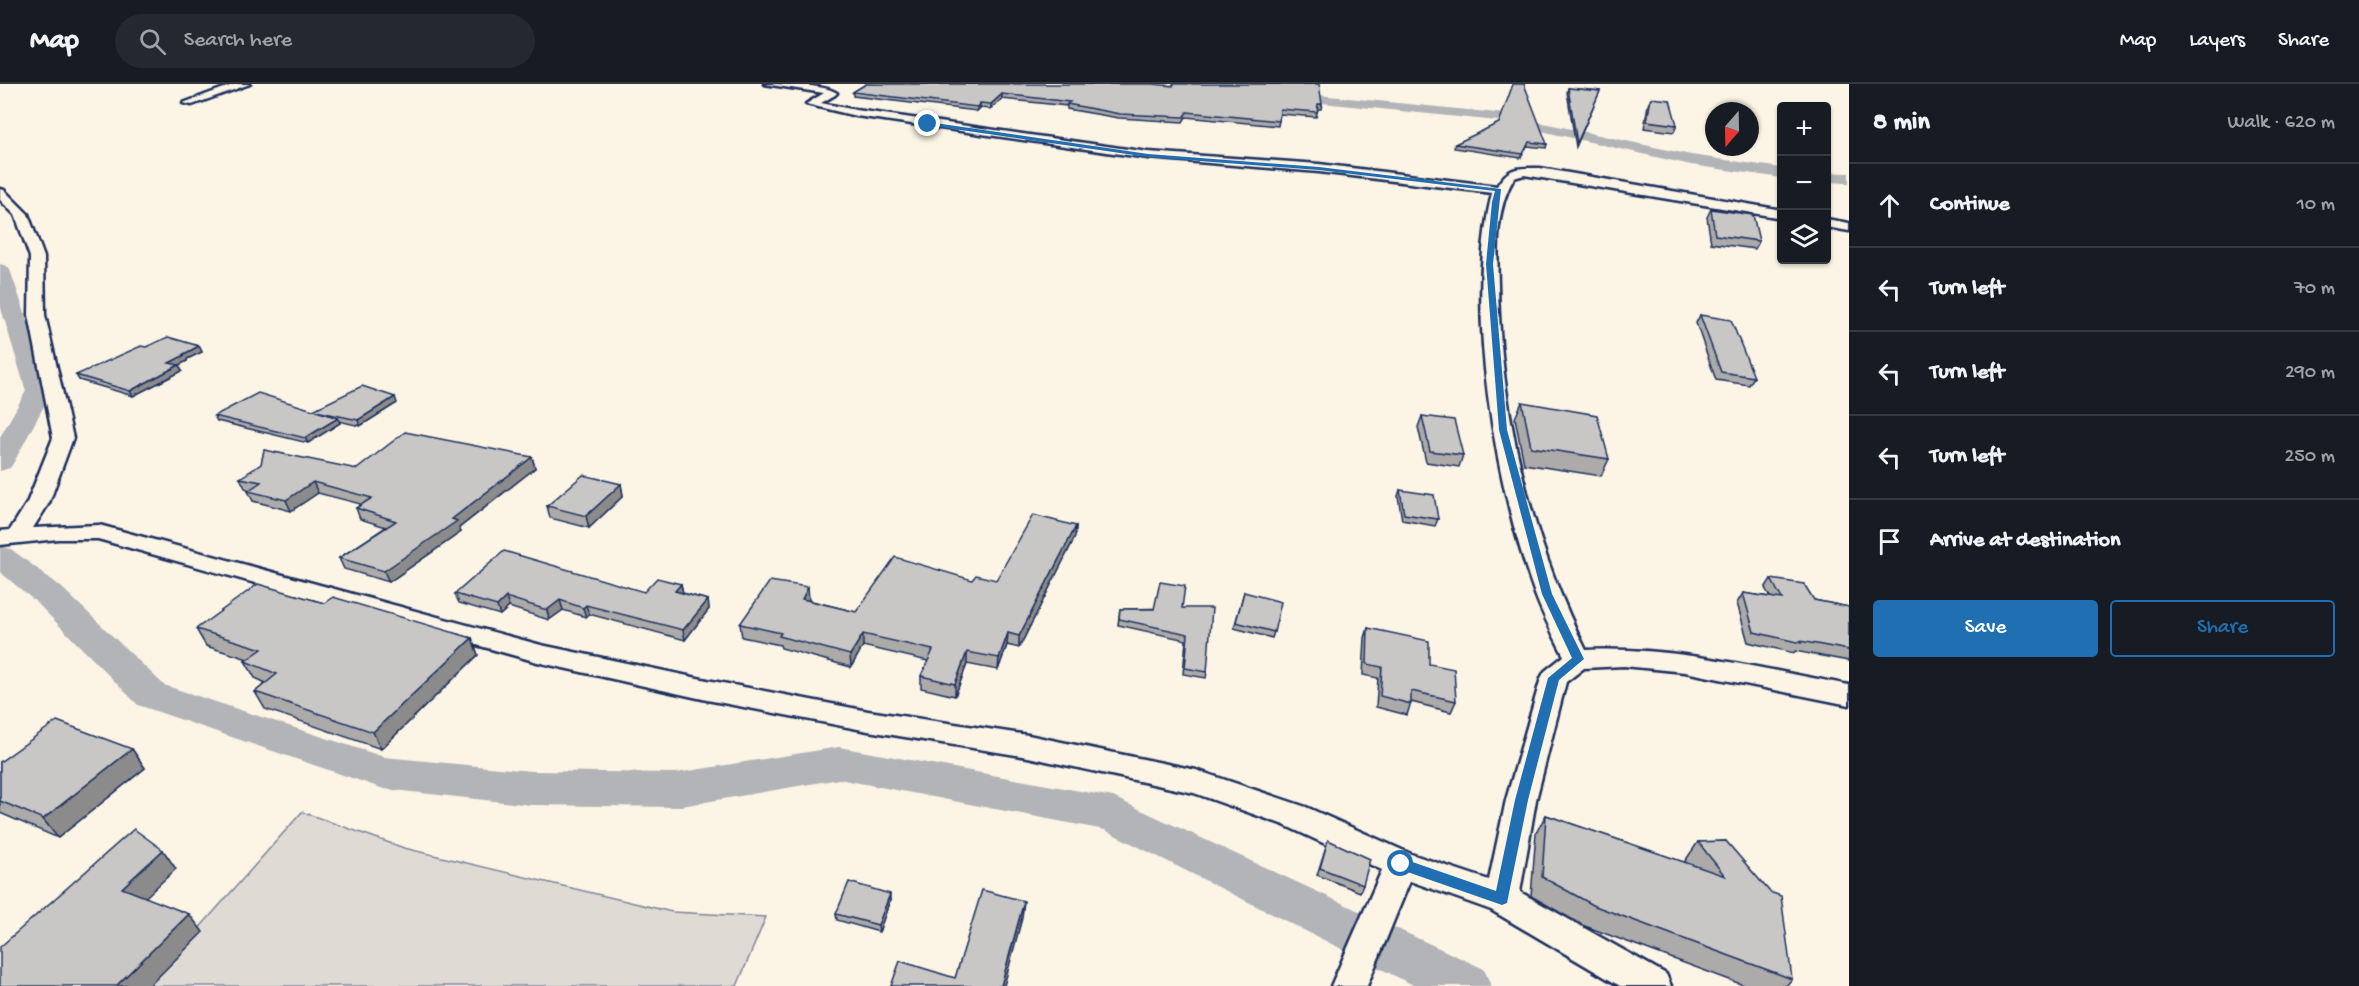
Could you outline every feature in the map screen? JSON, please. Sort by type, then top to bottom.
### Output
[{"type":"street","points":[[188,103],[245,84]]},
{"type":"street","points":[[770,84],[828,91],[832,93],[811,104],[856,113],[1148,155],[1319,168],[1499,190]]},
{"type":"street","points":[[1578,659],[1547,594],[1503,430],[1490,264],[1494,202],[1499,190],[1509,176],[1520,171],[1540,172],[1777,213]]},
{"type":"street","points":[[0,193],[21,214],[37,257],[39,281],[37,315],[63,438],[52,472],[38,503],[8,537]]},
{"type":"street","points":[[1831,224],[1849,227]]},
{"type":"street","points":[[8,537],[58,531],[99,532],[541,654],[707,690],[868,721],[1028,746],[1196,782],[1295,816],[1401,864],[1502,899],[1653,986]]},
{"type":"street","points":[[1502,899],[1521,800],[1554,678],[1578,659],[1624,657],[1685,663],[1849,695]]},
{"type":"street","points":[[1349,986],[1401,864]]},
{"type":"shaded area","points":[[302,812],[404,848],[672,912],[766,917],[737,986],[148,986]]},
{"type":"building","points":[[866,84],[1153,84],[1173,86],[1173,84],[1319,84],[1322,104],[1318,104],[1317,112],[1280,109],[1279,121],[1187,112],[1184,117],[1120,114],[1067,104],[1070,102],[1002,94],[991,104],[980,103],[977,107],[853,92]]},
{"type":"building","points":[[1513,84],[1524,84],[1547,144],[1529,142],[1523,154],[1455,144],[1499,123]]},
{"type":"building","points":[[1568,88],[1600,91],[1577,143]]},
{"type":"building","points":[[1651,98],[1670,100],[1677,125],[1647,121]]},
{"type":"building","points":[[1711,209],[1753,215],[1759,241],[1715,235]]},
{"type":"building","points":[[1700,315],[1731,320],[1754,377],[1721,372]]},
{"type":"building","points":[[168,337],[199,346],[169,363],[179,365],[130,391],[76,375],[141,346],[146,347]]},
{"type":"building","points":[[362,386],[395,397],[358,420],[316,411],[338,418],[305,438],[214,416],[258,393],[313,410]]},
{"type":"building","points":[[1522,402],[1597,415],[1609,459],[1531,447]]},
{"type":"building","points":[[1422,416],[1454,420],[1463,455],[1430,451]]},
{"type":"building","points":[[405,432],[532,457],[452,519],[457,521],[384,571],[339,558],[396,521],[356,508],[372,498],[313,482],[286,500],[248,491],[261,482],[240,478],[261,464],[264,450],[357,469]]},
{"type":"building","points":[[583,475],[621,484],[586,516],[547,506]]},
{"type":"building","points":[[1400,490],[1434,495],[1438,519],[1404,514]]},
{"type":"building","points":[[1033,515],[1076,526],[1019,636],[1008,633],[999,658],[967,652],[955,684],[921,676],[933,650],[863,634],[850,655],[779,636],[781,633],[740,624],[770,581],[808,587],[802,599],[856,612],[895,557],[972,580],[976,575],[996,580]]},
{"type":"building","points":[[504,551],[644,592],[657,578],[681,584],[675,591],[708,600],[683,630],[586,605],[583,608],[560,600],[547,610],[506,597],[497,606],[455,594]]},
{"type":"building","points":[[1771,579],[1804,584],[1814,600],[1849,607],[1849,650],[1800,641],[1801,643],[1754,632],[1743,593],[1782,599]]},
{"type":"building","points":[[1160,582],[1185,586],[1182,608],[1212,608],[1207,672],[1185,668],[1188,634],[1119,619],[1120,609],[1154,609]]},
{"type":"building","points":[[258,584],[324,603],[333,597],[472,638],[373,732],[255,692],[277,674],[245,661],[262,649],[196,629]]},
{"type":"building","points":[[1244,592],[1281,602],[1274,632],[1236,622]]},
{"type":"building","points":[[1368,628],[1429,641],[1429,664],[1454,669],[1456,701],[1411,691],[1411,704],[1380,696],[1382,667],[1367,664]]},
{"type":"building","points":[[57,721],[132,749],[43,819],[0,801],[0,762]]},
{"type":"building","points":[[1546,815],[1725,876],[1698,842],[1726,841],[1770,892],[1781,896],[1792,979],[1595,906],[1542,877]]},
{"type":"building","points":[[134,829],[163,850],[122,888],[189,914],[116,986],[0,986],[0,947]]},
{"type":"building","points":[[1328,840],[1370,859],[1363,885],[1320,868]]},
{"type":"building","points":[[849,882],[890,894],[878,925],[836,914]]},
{"type":"building","points":[[982,890],[1024,901],[1001,986],[891,986],[900,961],[955,978]]},
{"type":"waterway","points":[[1167,84],[1215,89]]},
{"type":"waterway","points":[[1279,95],[1497,117],[1691,160],[1777,172]]},
{"type":"waterway","points":[[1831,177],[1849,178]]},
{"type":"waterway","points":[[0,270],[39,391],[0,462]]},
{"type":"waterway","points":[[0,556],[48,594],[151,695],[384,773],[531,788],[676,790],[839,763],[1113,814],[1466,986]]},
{"type":"route","points":[[928,124],[1189,160],[1319,168],[1499,190],[1494,202],[1490,264],[1492,317],[1503,430],[1547,594],[1578,659],[1554,678],[1521,800],[1502,899],[1401,864]]}]
